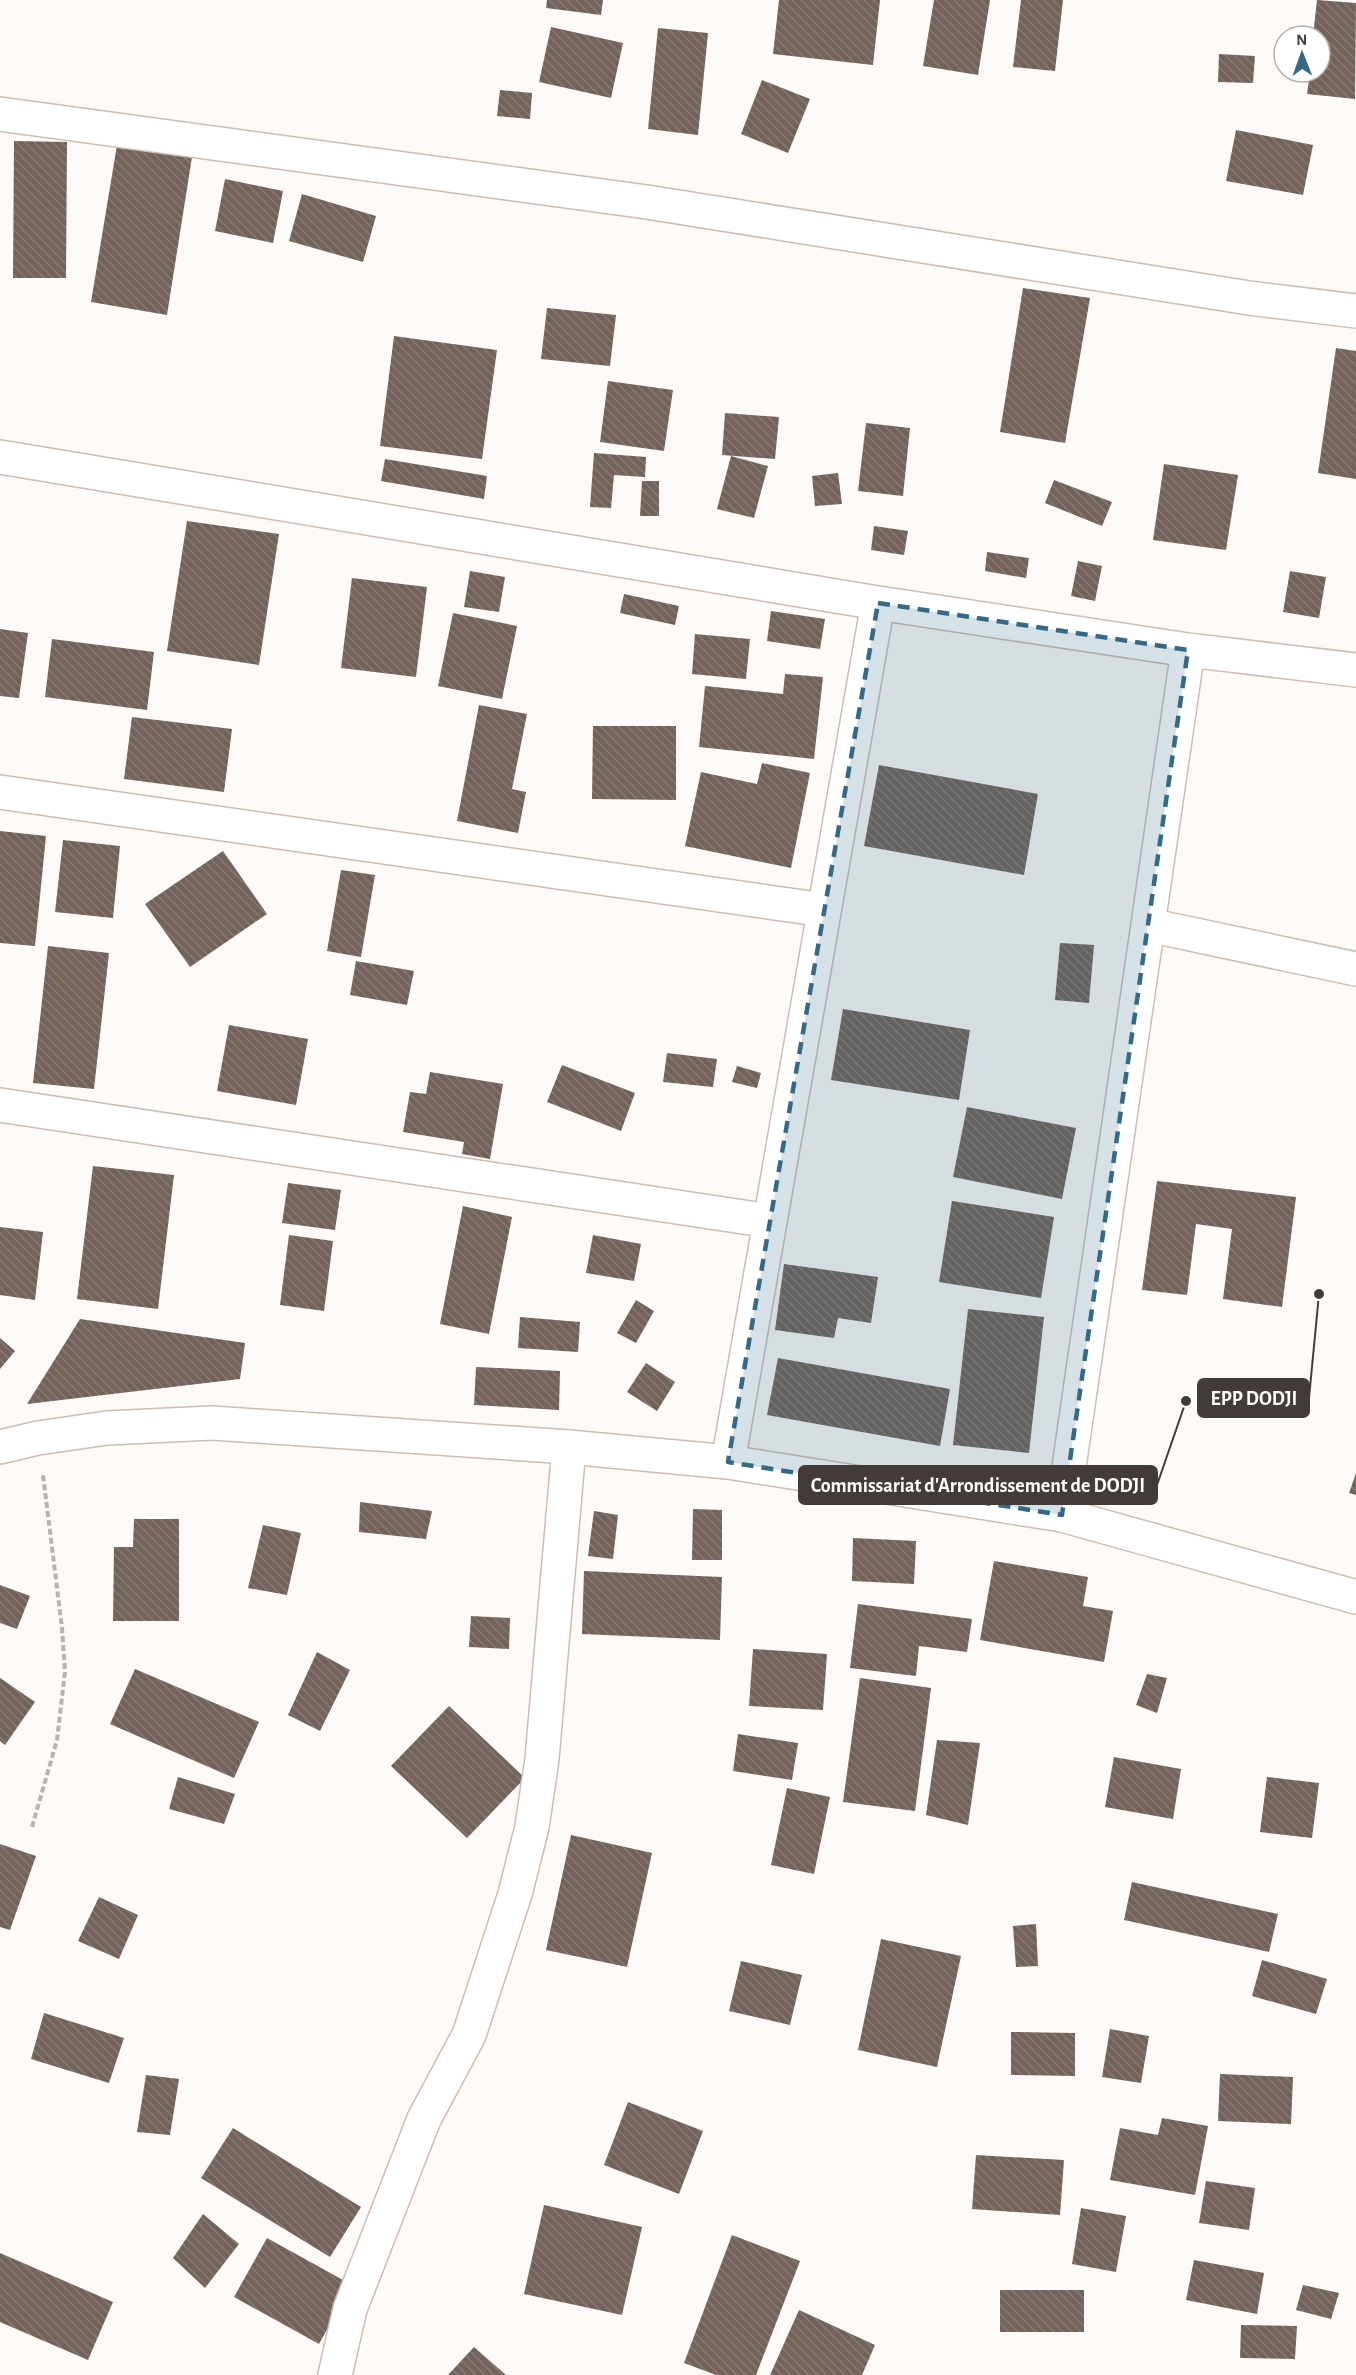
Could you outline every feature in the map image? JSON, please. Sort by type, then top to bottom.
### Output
[{"type":"street","points":[[0,114],[647,202],[1249,298],[1356,311]]},
{"type":"street","points":[[0,457],[878,603],[1188,650],[1356,670]]},
{"type":"street","points":[[728,1462],[878,603]]},
{"type":"street","points":[[1062,1515],[1188,650]]},
{"type":"street","points":[[0,792],[824,910]]},
{"type":"street","points":[[1148,925],[1356,969]]},
{"type":"street","points":[[0,1105],[770,1221]]},
{"type":"street","points":[[0,1447],[38,1438],[107,1428],[212,1423],[568,1447],[728,1462],[1062,1515],[1356,1597]]},
{"type":"street","points":[[334,2375],[350,2309],[424,2119],[469,2035],[515,1894],[532,1827],[542,1759],[568,1447]]},
{"type":"path","points":[[32,1827],[57,1740],[65,1672],[62,1628],[38,1438]]},
{"type":"highlighted area","points":[[878,603],[1188,650],[1062,1515],[728,1462]]},
{"type":"building","points":[[547,0],[603,0],[601,15],[546,8]]},
{"type":"building","points":[[779,0],[880,0],[873,65],[773,54]]},
{"type":"building","points":[[934,0],[990,0],[978,75],[923,66]]},
{"type":"building","points":[[1021,0],[1063,0],[1055,71],[1013,67]]},
{"type":"building","points":[[1317,0],[1356,3],[1355,99],[1307,94],[1308,84],[1332,84],[1332,24],[1314,24]]},
{"type":"building","points":[[551,27],[623,43],[611,98],[539,82]]},
{"type":"building","points":[[658,28],[708,33],[698,135],[648,129]]},
{"type":"building","points":[[1219,54],[1255,56],[1253,83],[1218,82]]},
{"type":"building","points":[[762,80],[810,99],[788,153],[741,134]]},
{"type":"building","points":[[500,90],[532,93],[530,119],[497,116]]},
{"type":"building","points":[[1236,130],[1313,145],[1303,195],[1226,181]]},
{"type":"building","points":[[14,141],[67,142],[66,278],[13,278]]},
{"type":"building","points":[[117,145],[192,157],[167,315],[91,302]]},
{"type":"building","points":[[225,179],[283,191],[273,243],[215,231]]},
{"type":"building","points":[[302,194],[376,216],[363,262],[289,241]]},
{"type":"building","points":[[1023,288],[1090,298],[1065,443],[1000,432]]},
{"type":"building","points":[[547,308],[616,315],[610,366],[541,359]]},
{"type":"building","points":[[394,336],[497,350],[482,459],[380,446]]},
{"type":"building","points":[[1336,348],[1356,351],[1356,479],[1318,473]]},
{"type":"building","points":[[608,381],[673,390],[664,451],[600,442]]},
{"type":"building","points":[[725,413],[779,417],[775,459],[722,455]]},
{"type":"building","points":[[866,423],[910,428],[903,496],[858,491]]},
{"type":"building","points":[[594,453],[646,457],[645,477],[614,475],[611,508],[590,507]]},
{"type":"building","points":[[731,456],[768,466],[754,518],[717,509]]},
{"type":"building","points":[[385,459],[487,476],[484,499],[381,481]]},
{"type":"building","points":[[1164,464],[1238,475],[1226,550],[1153,540]]},
{"type":"building","points":[[838,473],[842,504],[815,506],[812,476]]},
{"type":"building","points":[[1054,480],[1112,502],[1102,526],[1045,503]]},
{"type":"building","points":[[642,481],[659,481],[659,516],[640,516]]},
{"type":"building","points":[[187,521],[279,534],[259,665],[167,651]]},
{"type":"building","points":[[874,526],[908,531],[904,555],[871,550]]},
{"type":"building","points":[[987,552],[1029,558],[1026,578],[985,571]]},
{"type":"building","points":[[1078,561],[1102,566],[1095,601],[1071,596]]},
{"type":"building","points":[[470,571],[505,577],[499,612],[464,607]]},
{"type":"building","points":[[1290,571],[1326,577],[1319,618],[1283,612]]},
{"type":"building","points":[[352,578],[427,587],[416,677],[341,668]]},
{"type":"building","points":[[624,594],[679,606],[675,625],[620,613]]},
{"type":"building","points":[[771,611],[825,619],[820,649],[767,641]]},
{"type":"building","points":[[453,613],[517,626],[502,699],[438,686]]},
{"type":"building","points":[[0,629],[28,633],[19,698],[0,696]]},
{"type":"building","points":[[695,634],[750,639],[746,679],[692,674]]},
{"type":"building","points":[[52,639],[154,652],[147,710],[45,697]]},
{"type":"building","points":[[785,674],[823,677],[814,759],[699,747],[705,686],[783,694]]},
{"type":"building","points":[[479,705],[527,714],[512,789],[526,792],[518,833],[457,821]]},
{"type":"building","points":[[132,717],[232,729],[224,792],[124,779]]},
{"type":"building","points":[[593,726],[676,726],[676,800],[592,799]]},
{"type":"building","points":[[762,763],[810,773],[791,868],[685,846],[701,772],[757,784]]},
{"type":"building","points":[[879,765],[1038,794],[1024,875],[864,846]]},
{"type":"building","points":[[0,831],[46,836],[35,946],[0,943]]},
{"type":"building","points":[[63,840],[120,846],[113,918],[55,912]]},
{"type":"building","points":[[223,851],[267,914],[190,967],[145,904]]},
{"type":"building","points":[[341,870],[375,875],[361,957],[327,951]]},
{"type":"building","points":[[1060,943],[1094,945],[1089,1003],[1055,1000]]},
{"type":"building","points":[[48,946],[109,953],[94,1089],[33,1083]]},
{"type":"building","points":[[356,961],[414,971],[407,1005],[350,995]]},
{"type":"building","points":[[843,1009],[970,1030],[959,1100],[831,1080]]},
{"type":"building","points":[[229,1025],[308,1039],[296,1105],[217,1091]]},
{"type":"building","points":[[667,1053],[717,1059],[713,1087],[663,1082]]},
{"type":"building","points":[[562,1065],[635,1093],[621,1131],[547,1102]]},
{"type":"building","points":[[737,1066],[761,1073],[757,1088],[732,1082]]},
{"type":"building","points":[[430,1072],[503,1084],[490,1159],[462,1154],[464,1142],[403,1132],[410,1092],[426,1094]]},
{"type":"building","points":[[967,1107],[1076,1128],[1062,1199],[953,1177]]},
{"type":"building","points":[[93,1166],[174,1175],[158,1309],[77,1299]]},
{"type":"building","points":[[1157,1181],[1296,1197],[1282,1307],[1223,1299],[1232,1229],[1196,1224],[1187,1295],[1142,1290]]},
{"type":"building","points":[[288,1183],[341,1190],[335,1230],[282,1223]]},
{"type":"building","points":[[952,1201],[1054,1217],[1041,1298],[939,1282]]},
{"type":"building","points":[[463,1206],[512,1217],[489,1334],[440,1324]]},
{"type":"building","points":[[0,1227],[43,1232],[35,1300],[0,1295]]},
{"type":"building","points":[[289,1235],[333,1241],[324,1311],[280,1305]]},
{"type":"building","points":[[593,1235],[641,1244],[634,1281],[586,1273]]},
{"type":"building","points":[[784,1264],[878,1277],[871,1323],[838,1318],[834,1338],[775,1330]]},
{"type":"building","points":[[636,1300],[654,1311],[636,1343],[617,1333]]},
{"type":"building","points":[[968,1309],[1044,1317],[1029,1453],[953,1445]]},
{"type":"building","points":[[520,1317],[580,1322],[578,1352],[518,1348]]},
{"type":"building","points":[[80,1319],[245,1343],[240,1379],[27,1404]]},
{"type":"building","points":[[0,1338],[15,1351],[0,1369]]},
{"type":"building","points":[[778,1358],[950,1389],[940,1446],[767,1415]]},
{"type":"building","points":[[646,1363],[675,1382],[657,1411],[627,1392]]},
{"type":"building","points":[[476,1367],[560,1371],[559,1410],[474,1405]]},
{"type":"building","points":[[1356,1473],[1356,1495],[1349,1493]]},
{"type":"building","points":[[360,1502],[432,1511],[426,1539],[359,1532]]},
{"type":"building","points":[[693,1509],[722,1510],[722,1560],[692,1560]]},
{"type":"building","points":[[594,1511],[618,1515],[613,1559],[588,1556]]},
{"type":"building","points":[[134,1519],[179,1519],[179,1621],[113,1621],[114,1547],[133,1547]]},
{"type":"building","points":[[263,1525],[301,1533],[287,1595],[248,1588]]},
{"type":"building","points":[[853,1538],[916,1541],[914,1584],[852,1581]]},
{"type":"building","points":[[994,1561],[1088,1577],[1083,1606],[1113,1611],[1104,1662],[980,1640]]},
{"type":"building","points":[[584,1571],[722,1577],[720,1640],[582,1634]]},
{"type":"building","points":[[0,1585],[30,1596],[17,1629],[0,1623]]},
{"type":"building","points":[[858,1604],[972,1619],[967,1652],[919,1646],[916,1676],[850,1668]]},
{"type":"building","points":[[471,1616],[510,1618],[509,1649],[469,1647]]},
{"type":"building","points":[[753,1649],[827,1654],[823,1710],[749,1706]]},
{"type":"building","points":[[317,1652],[350,1670],[320,1731],[288,1715]]},
{"type":"building","points":[[135,1669],[259,1722],[234,1778],[110,1724]]},
{"type":"building","points":[[1147,1674],[1167,1678],[1157,1713],[1136,1705]]},
{"type":"building","points":[[0,1678],[35,1702],[5,1745],[0,1741]]},
{"type":"building","points":[[860,1678],[931,1688],[915,1811],[843,1802]]},
{"type":"building","points":[[449,1706],[525,1778],[467,1838],[391,1766]]},
{"type":"building","points":[[738,1734],[798,1743],[792,1780],[733,1771]]},
{"type":"building","points":[[937,1740],[980,1743],[968,1825],[926,1815]]},
{"type":"building","points":[[1114,1757],[1181,1769],[1173,1819],[1105,1807]]},
{"type":"building","points":[[178,1777],[235,1794],[224,1824],[169,1809]]},
{"type":"building","points":[[1267,1777],[1319,1783],[1312,1838],[1260,1832]]},
{"type":"building","points":[[787,1788],[830,1797],[814,1874],[771,1865]]},
{"type":"building","points":[[571,1835],[652,1853],[627,1967],[546,1950]]},
{"type":"building","points":[[0,1844],[36,1856],[10,1930],[0,1927]]},
{"type":"building","points":[[1132,1882],[1278,1914],[1269,1952],[1124,1920]]},
{"type":"building","points":[[99,1897],[138,1915],[119,1959],[78,1941]]},
{"type":"building","points":[[1036,1924],[1038,1966],[1016,1967],[1013,1926]]},
{"type":"building","points":[[881,1939],[961,1956],[937,2067],[858,2050]]},
{"type":"building","points":[[1262,1960],[1327,1979],[1316,2014],[1252,1996]]},
{"type":"building","points":[[741,1961],[802,1975],[790,2025],[729,2011]]},
{"type":"building","points":[[44,2013],[124,2038],[109,2083],[31,2059]]},
{"type":"building","points":[[1110,2029],[1149,2036],[1141,2083],[1102,2077]]},
{"type":"building","points":[[1011,2032],[1075,2033],[1075,2076],[1011,2075]]},
{"type":"building","points":[[1220,2074],[1293,2077],[1291,2124],[1218,2121]]},
{"type":"building","points":[[146,2075],[179,2079],[170,2135],[137,2132]]},
{"type":"building","points":[[628,2102],[703,2131],[679,2194],[604,2165]]},
{"type":"building","points":[[1162,2118],[1208,2126],[1195,2195],[1110,2180],[1120,2128],[1158,2135]]},
{"type":"building","points":[[233,2128],[361,2207],[330,2257],[201,2178]]},
{"type":"building","points":[[976,2155],[1064,2160],[1060,2215],[972,2209]]},
{"type":"building","points":[[1206,2181],[1255,2188],[1249,2230],[1199,2223]]},
{"type":"building","points":[[544,2205],[642,2227],[622,2315],[524,2294]]},
{"type":"building","points":[[1081,2208],[1126,2216],[1116,2272],[1072,2264]]},
{"type":"building","points":[[203,2214],[239,2244],[205,2288],[173,2258]]},
{"type":"building","points":[[732,2235],[800,2261],[756,2375],[716,2375],[684,2363]]},
{"type":"building","points":[[267,2238],[352,2285],[319,2344],[234,2297]]},
{"type":"building","points":[[0,2253],[113,2302],[88,2360],[0,2322]]},
{"type":"building","points":[[1194,2260],[1264,2273],[1257,2314],[1186,2300]]},
{"type":"building","points":[[1303,2285],[1339,2293],[1331,2319],[1296,2310]]},
{"type":"building","points":[[1000,2290],[1084,2290],[1084,2332],[1000,2332]]},
{"type":"building","points":[[799,2310],[875,2345],[862,2375],[770,2375]]},
{"type":"building","points":[[1241,2325],[1297,2326],[1295,2359],[1240,2358]]},
{"type":"building","points":[[474,2347],[506,2375],[448,2375]]},
{"type":"place","name":"EPP DODJI","points":[[1319,1294]]},
{"type":"place","name":"Commissariat d'Arrondissement de DODJI","points":[[1186,1401]]}]
